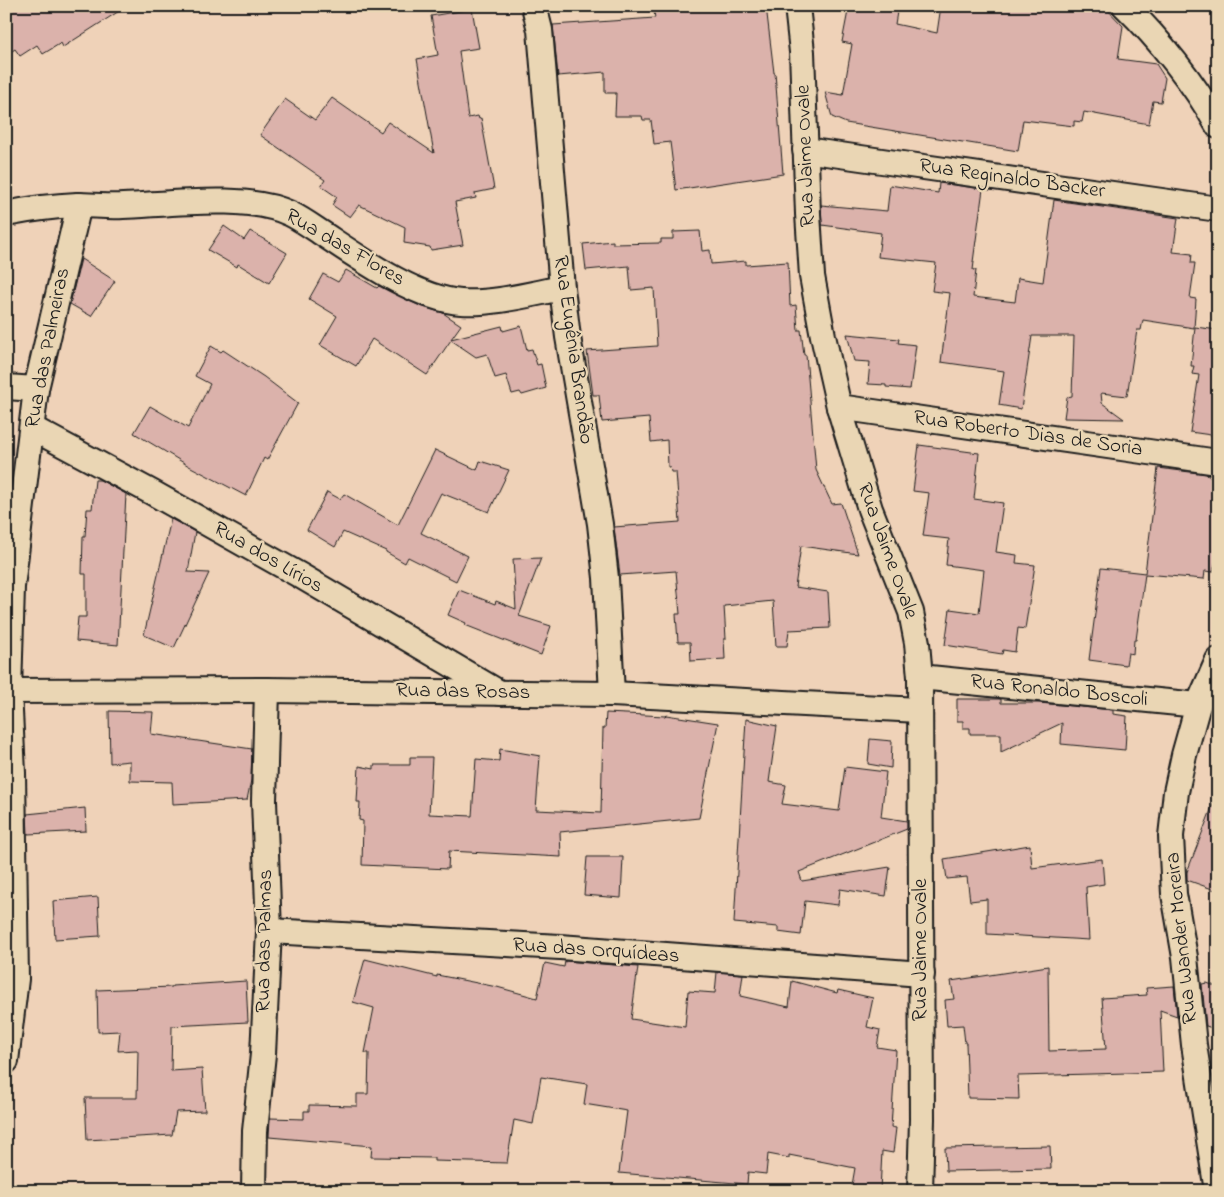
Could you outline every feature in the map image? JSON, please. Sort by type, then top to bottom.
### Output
[{"type":"street","name":"Rua Eugênia Brandão","points":[[534,6],[540,30],[562,288],[568,337],[600,524],[606,578],[612,694]]},
{"type":"street","name":"Rua Jaime Ovale","points":[[797,6],[802,52],[812,276],[823,336],[839,407],[870,509],[911,612],[917,643],[920,677],[922,974],[920,1191]]},
{"type":"street","points":[[1125,6],[1180,69],[1211,112],[1218,126]]},
{"type":"street","name":"Rua Reginaldo Backer","points":[[806,150],[1218,209]]},
{"type":"street","name":"Rua das Flores","points":[[6,214],[35,208],[79,205],[119,206],[224,202],[261,204],[291,214],[380,271],[441,298],[461,302],[490,301],[562,288]]},
{"type":"street","name":"Rua das Palmeiras","points":[[6,1060],[11,979],[13,783],[8,691],[12,587],[36,389],[79,205]]},
{"type":"street","points":[[6,387],[36,389]]},
{"type":"street","name":"Rua Roberto Dias de Soria","points":[[839,407],[1218,462]]},
{"type":"street","name":"Rua dos Lírios","points":[[32,428],[67,449],[114,471],[268,558],[501,693]]},
{"type":"street","name":"Rua Wander Moreira","points":[[1217,1191],[1194,1045],[1173,884],[1172,836],[1176,792],[1198,705],[1218,660]]},
{"type":"street","name":"Rua Ronaldo Boscoli","points":[[920,677],[1198,705]]},
{"type":"street","name":"Rua das Rosas","points":[[8,691],[267,690],[612,694],[919,710]]},
{"type":"street","name":"Rua das Palmas","points":[[254,1191],[255,1131],[263,1054],[269,931],[264,801],[267,690]]},
{"type":"street","name":"Rua das Orquídeas","points":[[269,931],[560,947],[922,974]]},
{"type":"building","points":[[6,6],[127,6],[63,47],[61,43],[43,54],[37,45],[20,56],[15,49],[6,55]]},
{"type":"building","points":[[653,6],[766,6],[775,73],[783,174],[676,190],[670,142],[654,144],[651,120],[643,120],[642,116],[615,116],[616,93],[605,93],[605,72],[558,76],[553,25],[655,18]]},
{"type":"building","points":[[849,6],[898,6],[895,24],[937,33],[941,6],[1104,6],[1123,26],[1118,59],[1156,64],[1165,78],[1161,102],[1153,101],[1149,124],[1084,112],[1082,122],[1074,121],[1074,126],[1023,120],[1018,151],[846,123],[832,117],[825,92],[843,95],[852,44],[842,42]]},
{"type":"building","points":[[472,9],[479,48],[459,51],[468,118],[478,116],[479,119],[481,118],[494,189],[475,193],[476,198],[455,202],[463,245],[431,250],[430,247],[404,243],[405,227],[359,205],[350,217],[332,205],[337,197],[321,186],[325,180],[260,135],[285,99],[315,120],[332,98],[381,132],[388,122],[434,153],[417,59],[438,55],[431,16]]},
{"type":"building","points":[[939,183],[983,189],[973,262],[973,270],[976,270],[973,297],[1015,302],[1018,278],[1043,282],[1054,200],[1178,218],[1173,252],[1192,254],[1191,263],[1195,263],[1190,298],[1196,299],[1194,328],[1143,320],[1141,330],[1137,330],[1127,396],[1101,393],[1102,403],[1124,419],[1064,418],[1067,397],[1072,396],[1074,336],[1032,336],[1021,409],[999,405],[1004,371],[941,362],[950,293],[932,291],[936,263],[878,257],[881,233],[822,225],[821,205],[887,211],[890,185],[938,193]]},
{"type":"building","points":[[224,226],[244,240],[250,231],[287,253],[269,283],[238,264],[237,267],[208,250]]},
{"type":"building","points":[[700,231],[702,251],[710,250],[711,264],[746,261],[746,265],[788,262],[790,306],[796,305],[798,330],[801,330],[804,355],[806,355],[816,470],[832,504],[841,503],[858,554],[801,546],[795,587],[828,592],[830,628],[789,630],[787,646],[776,646],[773,601],[724,606],[725,659],[691,661],[690,642],[678,642],[676,614],[680,614],[676,571],[620,575],[614,527],[680,522],[676,472],[671,472],[670,467],[668,467],[667,440],[651,442],[649,418],[602,422],[599,395],[593,395],[587,351],[657,346],[654,288],[631,290],[629,266],[586,270],[583,244],[613,241],[613,244],[661,243],[661,239],[673,239],[673,232]]},
{"type":"building","points":[[81,259],[115,281],[91,316],[70,304]]},
{"type":"building","points":[[346,270],[377,288],[379,286],[420,306],[443,313],[461,325],[451,339],[502,326],[503,331],[521,326],[527,350],[532,349],[537,365],[541,364],[546,388],[522,395],[520,392],[512,394],[506,375],[495,378],[487,354],[476,357],[451,340],[427,375],[372,339],[356,366],[320,345],[337,316],[309,299],[323,274],[338,282]]},
{"type":"building","points":[[1195,327],[1218,330],[1218,436],[1190,432],[1199,375],[1192,374],[1194,366],[1191,366]]},
{"type":"building","points":[[847,334],[899,339],[898,343],[916,345],[910,389],[868,384],[870,362],[854,361]]},
{"type":"building","points":[[211,346],[221,352],[223,350],[264,377],[298,403],[267,460],[264,458],[246,496],[189,466],[134,433],[150,406],[188,428],[210,384],[195,376]]},
{"type":"building","points":[[919,445],[979,453],[974,499],[1003,503],[996,552],[1017,555],[1016,563],[1035,565],[1025,629],[1018,628],[1015,652],[1003,650],[1002,654],[945,645],[950,609],[979,613],[984,570],[946,565],[949,539],[923,536],[929,493],[913,491]]},
{"type":"building","points":[[435,450],[477,470],[480,461],[509,470],[489,512],[441,493],[421,533],[468,556],[456,581],[408,557],[405,563],[386,551],[343,532],[335,547],[307,530],[327,492],[340,499],[344,494],[398,525]]},
{"type":"building","points":[[1158,468],[1206,474],[1218,484],[1218,552],[1213,572],[1205,571],[1204,579],[1145,574],[1136,640],[1134,640],[1133,654],[1128,653],[1126,665],[1089,660],[1101,568],[1145,573]]},
{"type":"building","points":[[95,480],[100,480],[126,494],[118,645],[76,641],[78,617],[86,617],[86,574],[82,574],[83,536],[85,536],[87,509],[92,509]]},
{"type":"building","points":[[171,519],[195,532],[188,572],[209,573],[174,648],[144,635]]},
{"type":"building","points":[[541,558],[519,616],[551,626],[541,655],[465,625],[466,623],[448,615],[459,590],[495,604],[496,601],[516,609],[513,559]]},
{"type":"building","points":[[957,699],[1001,699],[1001,703],[1039,703],[1113,710],[1113,714],[1127,716],[1125,750],[1061,744],[1062,723],[1001,752],[1001,734],[970,734],[970,728],[963,728],[963,721],[957,721]]},
{"type":"building","points":[[109,711],[153,712],[151,734],[252,749],[251,780],[247,800],[173,804],[172,782],[130,781],[130,761],[110,763]]},
{"type":"building","points":[[606,713],[666,715],[718,723],[699,818],[560,832],[561,857],[449,851],[448,869],[362,865],[363,821],[359,820],[360,802],[357,802],[359,766],[374,769],[374,765],[410,765],[410,757],[432,757],[429,814],[472,816],[476,759],[499,761],[500,749],[540,756],[536,810],[601,813],[603,728],[605,728]]},
{"type":"building","points":[[746,719],[777,726],[769,782],[786,785],[782,804],[839,811],[845,767],[886,772],[881,817],[907,821],[907,829],[799,872],[802,881],[890,867],[886,896],[840,889],[838,905],[805,901],[801,935],[778,932],[778,927],[734,923]]},
{"type":"building","points":[[870,739],[892,741],[891,768],[868,764]]},
{"type":"building","points":[[1216,797],[1218,797],[1218,891],[1187,880],[1187,872]]},
{"type":"building","points":[[85,808],[86,831],[28,834],[27,814]]},
{"type":"building","points":[[1030,845],[1032,868],[1102,859],[1104,884],[1086,887],[1089,940],[987,934],[987,899],[970,901],[967,877],[947,879],[944,859]]},
{"type":"building","points":[[587,857],[623,857],[621,898],[584,895]]},
{"type":"building","points":[[98,897],[100,936],[55,939],[53,901]]},
{"type":"building","points":[[365,959],[437,977],[437,975],[497,987],[537,998],[545,963],[564,967],[565,961],[638,967],[631,1019],[685,1027],[688,991],[715,993],[717,972],[743,974],[740,996],[789,1007],[792,981],[837,993],[838,990],[873,998],[867,1027],[880,1030],[877,1047],[896,1050],[891,1127],[896,1128],[893,1153],[882,1151],[880,1191],[851,1191],[855,1168],[789,1155],[789,1158],[768,1154],[766,1174],[748,1172],[747,1184],[619,1173],[627,1111],[584,1104],[587,1084],[541,1077],[533,1124],[514,1120],[507,1163],[434,1161],[434,1158],[371,1157],[372,1146],[269,1137],[270,1118],[304,1119],[304,1111],[309,1111],[309,1105],[357,1106],[357,1094],[368,1094],[369,1053],[365,1053],[374,1008],[353,1002]]},
{"type":"building","points":[[1048,966],[1049,1051],[1106,1049],[1102,998],[1147,995],[1146,988],[1174,986],[1177,1016],[1160,1010],[1163,1072],[1018,1076],[1019,1099],[968,1098],[966,1043],[963,1025],[947,1026],[945,1000],[954,999],[951,981]]},
{"type":"building","points":[[246,981],[248,1022],[172,1026],[171,1071],[202,1069],[205,1111],[176,1112],[172,1135],[87,1140],[85,1098],[137,1098],[138,1052],[137,1050],[118,1051],[120,1031],[98,1032],[97,990],[172,987]]},
{"type":"building","points":[[1207,983],[1218,987],[1218,1030],[1206,1026],[1202,984]]},
{"type":"building","points":[[1050,1146],[1051,1169],[946,1171],[945,1148]]}]
